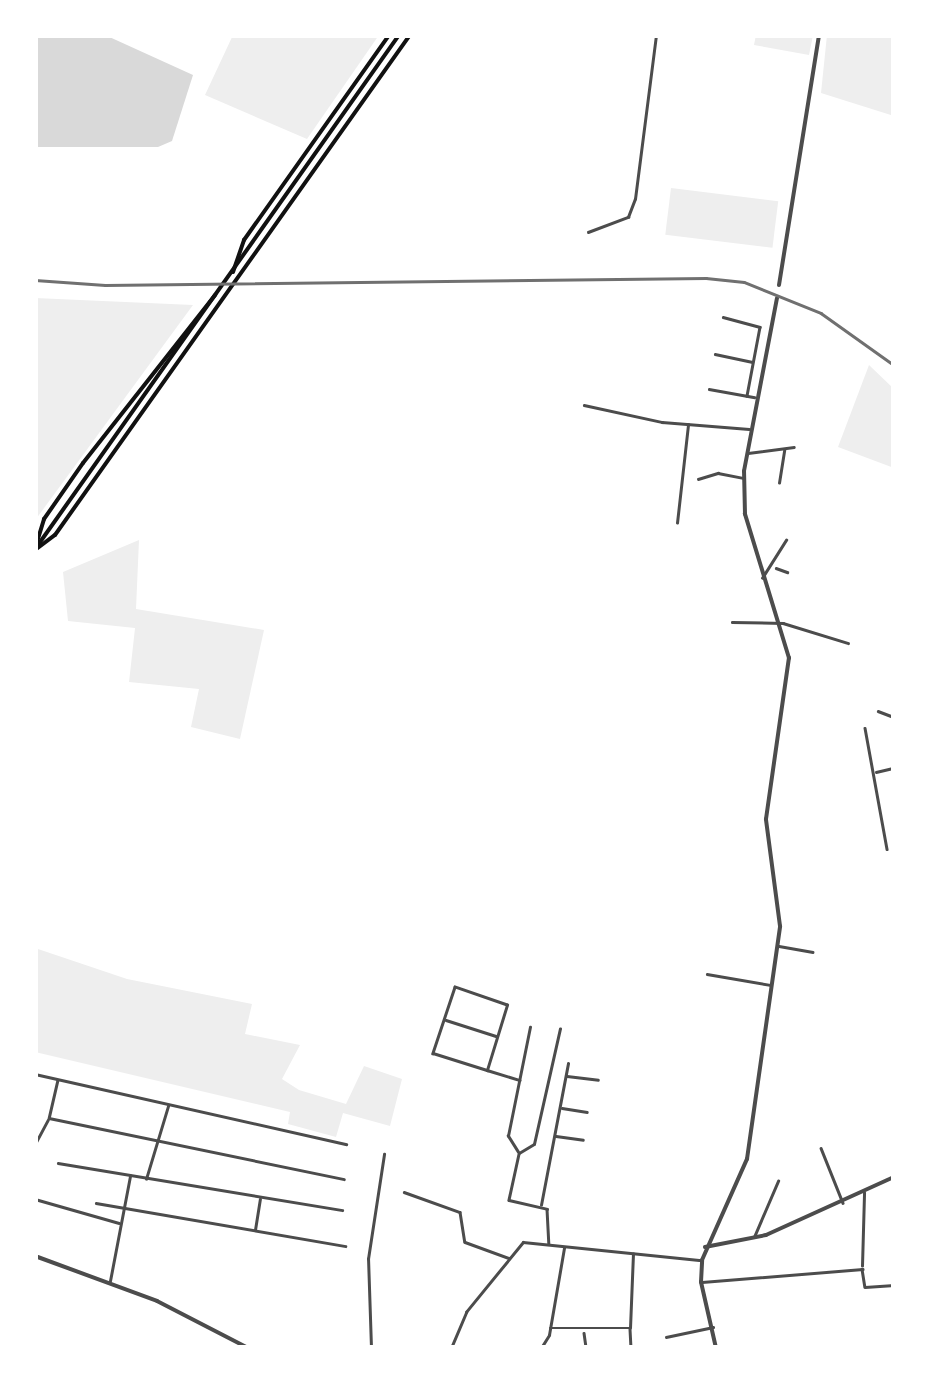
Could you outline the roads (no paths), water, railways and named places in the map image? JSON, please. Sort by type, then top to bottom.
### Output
[{"type":"main road","points":[[35,549],[44,519],[232,272],[244,240],[389,35]]},
{"type":"main road","points":[[35,549],[399,35]]},
{"type":"main road","points":[[35,549],[55,535],[410,35]]},
{"type":"street","points":[[588,232],[628,218],[635,199],[656,35]]},
{"type":"street","points":[[779,286],[819,35]]},
{"type":"street","points":[[750,396],[776,298]]},
{"type":"street","points":[[716,1348],[701,1282],[702,1260],[704,1247],[747,1160],[777,946],[766,819],[789,658],[774,624],[745,514],[750,396],[760,327],[723,318]]},
{"type":"street","points":[[715,354],[754,363]]},
{"type":"street","points":[[708,388],[750,396]]},
{"type":"street","points":[[584,406],[748,429]]},
{"type":"street","points":[[677,522],[688,423]]},
{"type":"street","points":[[746,453],[794,448]]},
{"type":"street","points":[[779,483],[784,449]]},
{"type":"street","points":[[698,479],[718,473],[744,478]]},
{"type":"street","points":[[762,578],[774,567],[786,540]]},
{"type":"street","points":[[774,567],[787,572]]},
{"type":"street","points":[[732,622],[774,624],[848,643]]},
{"type":"street","points":[[878,710],[894,718]]},
{"type":"street","points":[[864,728],[887,849]]},
{"type":"street","points":[[873,772],[894,768]]},
{"type":"street","points":[[777,946],[812,952]]},
{"type":"street","points":[[706,974],[772,985]]},
{"type":"street","points":[[487,1070],[507,1005],[455,987],[433,1053],[487,1070],[519,1080]]},
{"type":"street","points":[[444,1019],[498,1036]]},
{"type":"street","points":[[530,1027],[508,1136],[519,1153],[509,1200],[542,1205],[551,1215],[548,1244]]},
{"type":"street","points":[[519,1153],[534,1144],[560,1029]]},
{"type":"street","points":[[542,1205],[568,1064]]},
{"type":"street","points":[[35,1074],[346,1144]]},
{"type":"street","points":[[566,1076],[598,1080]]},
{"type":"street","points":[[35,1144],[49,1118],[58,1080]]},
{"type":"street","points":[[146,1179],[169,1104]]},
{"type":"street","points":[[560,1108],[587,1112]]},
{"type":"street","points":[[49,1118],[344,1179]]},
{"type":"street","points":[[555,1136],[582,1140]]},
{"type":"street","points":[[820,1148],[843,1203]]},
{"type":"street","points":[[371,1348],[368,1259],[384,1154]]},
{"type":"street","points":[[58,1162],[342,1210]]},
{"type":"street","points":[[110,1281],[130,1176]]},
{"type":"street","points":[[704,1247],[754,1238],[843,1203],[894,1176]]},
{"type":"street","points":[[754,1238],[778,1181]]},
{"type":"street","points":[[404,1192],[460,1212],[464,1242],[510,1258]]},
{"type":"street","points":[[864,1193],[865,1287],[894,1284]]},
{"type":"street","points":[[254,1232],[260,1197]]},
{"type":"street","points":[[35,1199],[120,1223]]},
{"type":"street","points":[[96,1204],[345,1246]]},
{"type":"street","points":[[452,1348],[458,1325],[523,1242],[702,1260]]},
{"type":"street","points":[[540,1348],[550,1328],[564,1247]]},
{"type":"street","points":[[631,1348],[633,1254]]},
{"type":"street","points":[[35,1256],[110,1281],[248,1348]]},
{"type":"street","points":[[701,1282],[862,1269]]},
{"type":"street","points":[[584,1332],[592,1324],[630,1328]]},
{"type":"street","points":[[666,1337],[714,1327]]},
{"type":"street","points":[[550,1328],[584,1332]]},
{"type":"street","points":[[584,1332],[586,1348]]},
{"type":"railway","points":[[35,280],[105,285],[706,278],[744,282],[821,313],[894,365]]}]
